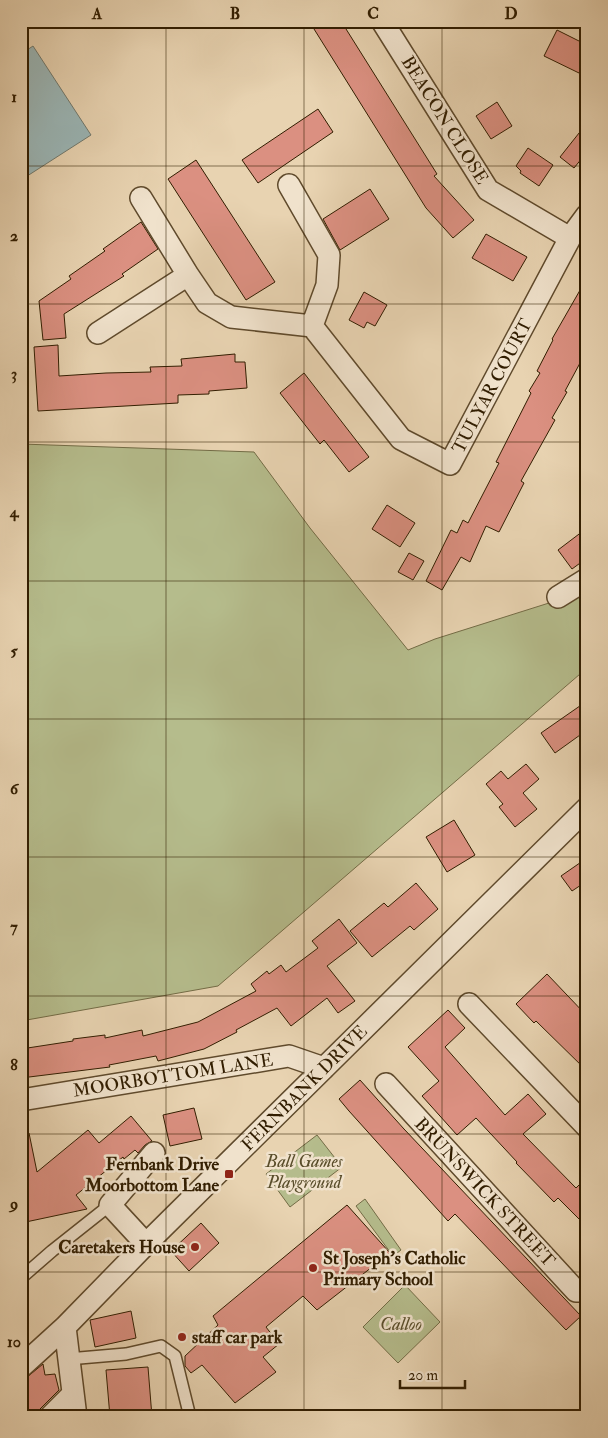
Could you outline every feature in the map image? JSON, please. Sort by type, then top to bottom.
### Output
[{"type":"street","name":"BEACON CLOSE","points":[[382,21],[488,190],[570,238]]},
{"type":"street","points":[[141,198],[207,303],[231,317],[312,326],[327,285],[329,255],[288,185]]},
{"type":"street","points":[[570,238],[587,215]]},
{"type":"street","name":"TULYAR COURT","points":[[312,326],[400,439],[450,464],[570,238]]},
{"type":"street","points":[[98,334],[188,275]]},
{"type":"street","points":[[558,597],[587,579]]},
{"type":"street","name":"FERNBANK DRIVE","points":[[21,1367],[65,1327],[146,1244],[587,808]]},
{"type":"street","points":[[469,1004],[587,1127]]},
{"type":"street","name":"MOORBOTTOM LANE","points":[[21,1100],[289,1056],[324,1068]]},
{"type":"street","name":"BRUNSWICK STREET","points":[[386,1084],[576,1291],[587,1291]]},
{"type":"street","points":[[146,1244],[110,1205],[154,1153]]},
{"type":"street","points":[[65,1327],[76,1417]]},
{"type":"street","points":[[50,1417],[72,1395]]},
{"type":"lane","points":[[21,1278],[110,1205]]},
{"type":"lane","points":[[68,1359],[126,1354],[161,1346],[175,1356],[190,1417]]},
{"type":"green space","points":[[21,444],[254,452],[310,528],[408,650],[435,639],[587,591],[587,668],[218,986],[21,1021]]},
{"type":"green space","name":"Ball Games Playground","points":[[317,1135],[342,1167],[290,1207],[266,1174]]},
{"type":"green space","points":[[365,1199],[401,1250],[393,1256],[356,1206]]},
{"type":"green space","name":"Calloo","points":[[405,1285],[440,1322],[398,1363],[363,1327]]},
{"type":"water","points":[[33,46],[91,135],[21,180],[21,54]]},
{"type":"building","points":[[309,21],[341,21],[437,174],[434,176],[474,220],[453,238],[426,208]]},
{"type":"building","points":[[557,30],[587,45],[587,57],[579,73],[544,56]]},
{"type":"building","points":[[497,102],[512,126],[491,139],[476,116]]},
{"type":"building","points":[[318,109],[333,132],[258,183],[242,160]]},
{"type":"building","points":[[587,123],[587,152],[574,168],[560,157]]},
{"type":"building","points":[[528,148],[553,165],[539,186],[520,173],[521,171],[516,166]]},
{"type":"building","points":[[196,160],[275,282],[246,300],[168,179]]},
{"type":"building","points":[[370,189],[389,219],[340,250],[323,219]]},
{"type":"building","points":[[141,222],[158,249],[122,274],[124,276],[64,314],[66,338],[43,340],[39,301],[71,279],[69,276],[105,251],[103,249]]},
{"type":"building","points":[[486,234],[527,257],[513,281],[472,258]]},
{"type":"building","points":[[587,278],[587,350],[552,418],[555,420],[521,481],[524,483],[499,532],[486,526],[470,562],[461,557],[442,590],[426,581],[451,530],[457,533],[463,520],[468,523],[499,463],[496,462],[531,393],[529,391],[540,373],[537,371],[552,339]]},
{"type":"building","points":[[364,292],[387,305],[375,326],[367,322],[364,328],[349,320]]},
{"type":"building","points":[[58,345],[59,376],[151,372],[150,367],[182,366],[181,359],[235,354],[235,362],[245,362],[247,388],[209,391],[209,394],[178,395],[178,403],[38,411],[34,347]]},
{"type":"building","points":[[304,373],[369,457],[349,472],[324,440],[320,444],[280,393]]},
{"type":"building","points":[[387,505],[415,523],[400,547],[372,529]]},
{"type":"building","points":[[587,528],[587,558],[572,569],[558,550]]},
{"type":"building","points":[[409,553],[424,561],[413,580],[398,572]]},
{"type":"building","points":[[587,701],[587,730],[555,753],[541,733]]},
{"type":"building","points":[[526,764],[539,779],[523,793],[537,809],[515,827],[499,807],[503,804],[486,784],[501,771],[508,779]]},
{"type":"building","points":[[454,820],[475,855],[447,872],[426,837]]},
{"type":"building","points":[[587,858],[587,881],[572,891],[561,876]]},
{"type":"building","points":[[416,883],[438,909],[414,930],[410,926],[372,957],[350,931],[384,903],[388,907]]},
{"type":"building","points":[[339,919],[357,943],[327,966],[355,1001],[338,1013],[327,998],[291,1026],[277,1008],[204,1049],[158,1061],[156,1056],[109,1065],[110,1067],[21,1078],[21,1049],[73,1041],[73,1039],[105,1035],[105,1038],[142,1030],[143,1036],[198,1022],[256,991],[251,984],[267,971],[269,974],[281,965],[286,972],[318,948],[312,941]]},
{"type":"building","points":[[547,974],[587,1016],[587,1071],[516,1004]]},
{"type":"building","points":[[448,1010],[465,1028],[445,1047],[505,1115],[528,1094],[546,1114],[523,1134],[576,1188],[587,1177],[587,1227],[558,1198],[554,1202],[476,1118],[457,1135],[422,1096],[439,1081],[408,1047]]},
{"type":"building","points":[[360,1080],[581,1316],[566,1330],[455,1214],[448,1221],[339,1099]]},
{"type":"building","points":[[194,1108],[202,1139],[170,1146],[163,1115]]},
{"type":"building","points":[[131,1116],[152,1141],[145,1145],[138,1153],[135,1150],[124,1159],[123,1157],[76,1195],[87,1209],[21,1223],[21,1134],[29,1133],[37,1172],[88,1130],[99,1143]]},
{"type":"building","points":[[347,1205],[390,1253],[317,1310],[303,1296],[266,1327],[279,1344],[263,1357],[276,1372],[235,1403],[202,1365],[191,1373],[185,1366],[185,1356],[218,1325],[213,1316]]},
{"type":"building","name":"Caretakers House","points":[[201,1223],[219,1243],[189,1271],[171,1251]]},
{"type":"building","points":[[131,1311],[136,1338],[95,1347],[90,1320]]},
{"type":"building","points":[[43,1364],[45,1375],[55,1374],[59,1390],[32,1417],[21,1417],[21,1382]]},
{"type":"building","points":[[148,1367],[152,1417],[110,1417],[106,1370]]},
{"type":"place","name":"Fernbank Drive Moorbottom Lane","points":[[229,1174]]},
{"type":"place","name":"Caretakers House","points":[[195,1247]]},
{"type":"place","name":"St Joseph's Catholic Primary School","points":[[313,1268]]},
{"type":"place","name":"staff car park","points":[[182,1337]]}]
